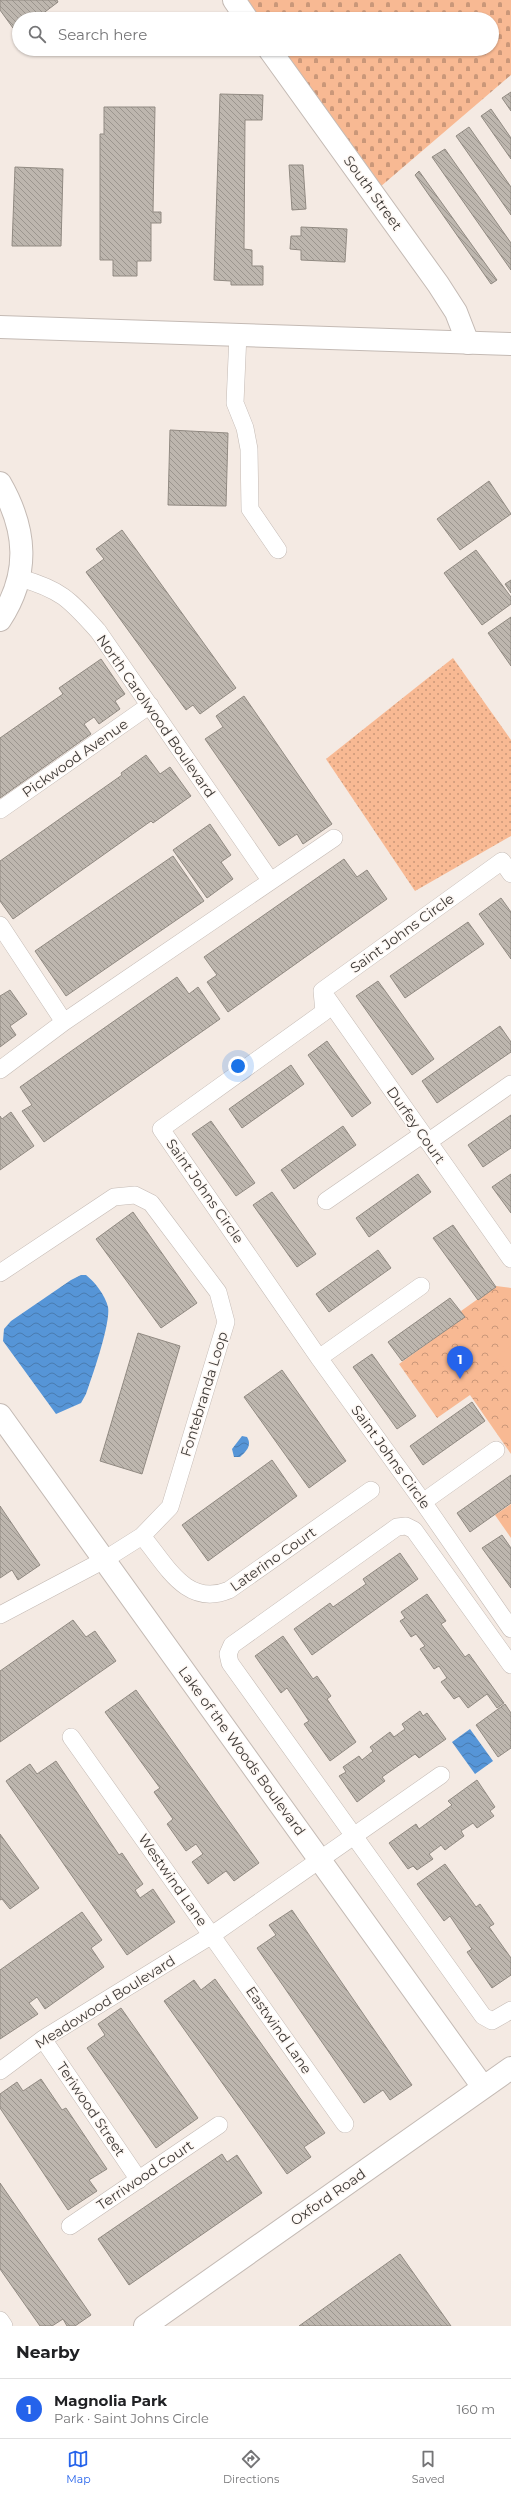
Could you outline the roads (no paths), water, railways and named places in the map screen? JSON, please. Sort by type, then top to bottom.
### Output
[{"type":"street","points":[[234,0],[242,12]]},
{"type":"street","name":"South Street","points":[[274,56],[438,284],[456,312],[468,343]]},
{"type":"street","points":[[0,327],[511,344]]},
{"type":"street","points":[[238,334],[235,403],[244,428],[248,449],[250,509],[278,550]]},
{"type":"street","points":[[0,483],[10,501],[22,541],[20,578],[9,606],[0,620]]},
{"type":"street","name":"North Carolwood Boulevard","points":[[20,578],[47,585],[70,600],[98,631],[270,880]]},
{"type":"street","name":"Pickwood Avenue","points":[[0,810],[150,706]]},
{"type":"street","points":[[0,1070],[64,1022],[270,880],[334,838]]},
{"type":"street","name":"Saint Johns Circle","points":[[511,874],[502,861],[322,991],[324,1012],[162,1129],[319,1358],[423,1502],[511,1629]]},
{"type":"street","points":[[0,925],[64,1022]]},
{"type":"street","name":"Durfey Court","points":[[322,991],[511,1259]]},
{"type":"street","points":[[326,1201],[511,1084]]},
{"type":"street","name":"Fontebranda Loop","points":[[0,1273],[114,1197],[135,1195],[151,1203],[218,1292],[226,1322],[170,1507],[142,1536],[104,1560],[0,1615]]},
{"type":"street","points":[[319,1358],[421,1286]]},
{"type":"street","name":"Lake of the Woods Boulevard","points":[[0,1415],[483,2087]]},
{"type":"street","points":[[423,1502],[496,1450]]},
{"type":"street","name":"Laterino Court","points":[[142,1536],[184,1587],[198,1594],[216,1596],[229,1590],[371,1490]]},
{"type":"street","points":[[511,1665],[414,1530],[406,1526],[397,1527],[232,1646],[228,1654],[230,1663],[483,2016],[492,2021],[511,2010]]},
{"type":"street","name":"Westwind Lane","points":[[71,1737],[212,1935],[319,1858],[355,1837],[441,1775]]},
{"type":"street","name":"Meadowood Boulevard","points":[[0,2071],[43,2039],[212,1935]]},
{"type":"street","name":"Eastwind Lane","points":[[212,1935],[345,2124]]},
{"type":"street","name":"Teriwood Street","points":[[43,2039],[139,2180]]},
{"type":"street","name":"Oxford Road","points":[[145,2326],[511,2068]]},
{"type":"street","name":"Terriwood Court","points":[[70,2226],[219,2124]]},
{"type":"street","points":[[0,2320],[4,2326]]},
{"type":"water","points":[[81,1275],[86,1275],[96,1285],[105,1298],[108,1307],[107,1325],[86,1394],[81,1403],[56,1414],[3,1341],[4,1329],[11,1321],[71,1280]]},
{"type":"water","points":[[242,1436],[247,1437],[249,1443],[248,1448],[240,1457],[234,1457],[232,1449]]},
{"type":"water","points":[[470,1729],[493,1761],[475,1774],[452,1742]]},
{"type":"place","name":"Magnolia Park","points":[[460,1379]]}]
